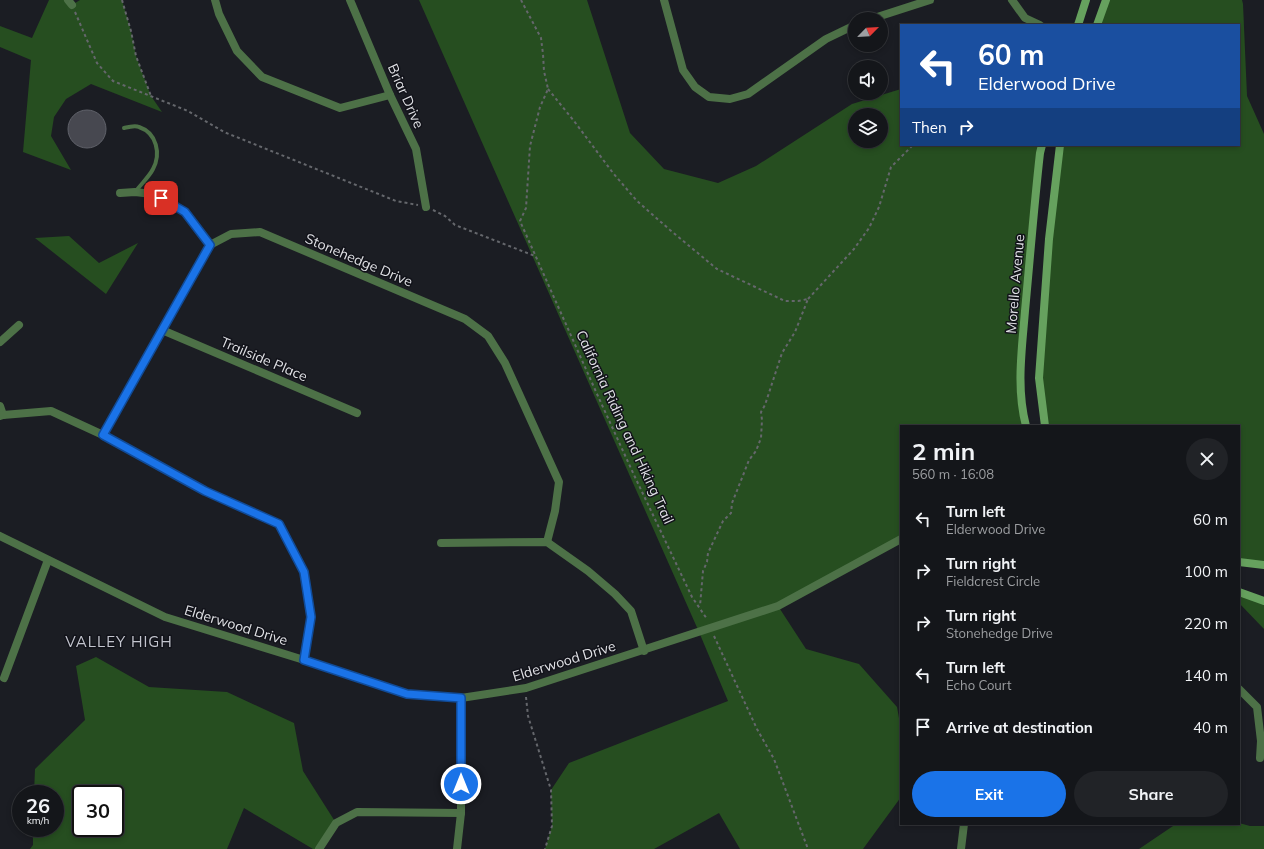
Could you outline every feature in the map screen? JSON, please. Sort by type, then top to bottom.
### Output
[{"type":"street","points":[[215,0],[219,14],[237,51],[262,78],[340,108],[390,95]]},
{"type":"street","name":"Briar Drive","points":[[350,0],[390,95],[416,149],[426,207]]},
{"type":"street","points":[[664,0],[683,70],[695,87],[710,97],[730,99],[748,94],[826,39],[848,28]]},
{"type":"street","points":[[888,12],[909,3],[930,0]]},
{"type":"street","points":[[1012,0],[1025,18],[1038,24]]},
{"type":"street","points":[[1078,24],[1086,0]]},
{"type":"street","points":[[1097,24],[1106,0]]},
{"type":"street","name":"Morello Avenue","points":[[1026,425],[1022,410],[1020,377],[1031,237],[1042,146]]},
{"type":"street","points":[[1045,425],[1039,378],[1049,239],[1060,146]]},
{"type":"street","points":[[103,435],[210,245],[185,212],[169,202],[152,194],[135,192],[120,193]]},
{"type":"street","name":"Stonehedge Drive","points":[[210,245],[231,234],[260,232],[465,319],[488,336],[505,363],[559,482],[555,511],[547,542]]},
{"type":"street","points":[[0,342],[19,325]]},
{"type":"street","name":"Trailside Place","points":[[162,330],[357,413]]},
{"type":"street","points":[[0,406],[2,416],[51,411],[103,435],[205,491],[279,524],[304,572],[311,617],[304,660]]},
{"type":"street","name":"Elderwood Drive","points":[[0,536],[165,617],[407,694],[461,698],[526,688],[644,651],[778,606],[900,541]]},
{"type":"street","points":[[441,543],[547,542],[588,571],[615,594],[631,611],[644,651]]},
{"type":"street","points":[[4,678],[48,560]]},
{"type":"street","points":[[1240,562],[1264,565]]},
{"type":"street","points":[[1240,592],[1264,600]]},
{"type":"street","points":[[1240,690],[1257,707],[1261,741],[1260,758]]},
{"type":"street","points":[[457,849],[461,813],[461,698]]},
{"type":"street","points":[[319,849],[336,823],[357,812],[461,813]]},
{"type":"street","points":[[961,849],[964,825]]},
{"type":"lane","points":[[124,128],[138,126],[148,132],[154,139],[157,146],[153,168],[135,192]]},
{"type":"path","points":[[122,0],[131,31],[136,56],[151,96]]},
{"type":"path","points":[[521,0],[541,38],[544,71],[548,89],[574,121],[612,173],[637,201],[717,269],[785,300],[798,301],[808,299]]},
{"type":"path","points":[[70,2],[97,63],[113,81],[188,111],[224,132],[396,201],[426,207],[445,216],[455,225],[535,256]]},
{"type":"path","name":"California Riding and Hiking Trail","points":[[548,89],[540,107],[530,146],[526,208],[520,221],[597,394],[692,597],[705,614],[739,692],[757,730],[774,760],[808,849]]},
{"type":"path","points":[[700,607],[703,571],[707,562],[708,553],[723,521],[731,513],[732,503],[742,477],[761,438],[761,412],[765,405],[782,353],[795,332],[808,299],[854,249],[869,228],[879,207],[891,167],[912,146]]},
{"type":"path","points":[[526,688],[528,716],[551,790],[552,826],[544,849]]},
{"type":"green space","points":[[49,0],[68,0],[72,5],[80,0],[122,0],[131,31],[136,56],[151,96],[162,112],[91,84],[66,99],[54,117],[51,136],[71,170],[23,152],[31,60],[0,47],[0,26],[32,38]]},
{"type":"green space","points":[[419,0],[587,0],[630,133],[664,169],[718,183],[756,166],[852,104],[865,100],[888,100],[888,93],[900,89],[900,146],[1042,146],[1020,377],[1026,425],[900,425],[900,540],[778,606],[806,649],[859,664],[897,707],[900,724],[900,798],[863,849],[740,849],[719,813],[654,849],[545,849],[552,826],[551,790],[569,763],[728,701],[699,632]]},
{"type":"green space","points":[[1106,0],[1242,0],[1247,96],[1264,134],[1264,565],[1240,562],[1240,425],[1045,425],[1039,378],[1060,146],[1240,146],[1240,24],[1097,24]]},
{"type":"green space","points":[[69,236],[99,263],[138,243],[106,294],[35,238]]},
{"type":"green space","points":[[1240,592],[1264,601],[1264,629],[1240,604]]},
{"type":"green space","points":[[96,657],[149,687],[227,692],[294,723],[303,771],[336,823],[319,849],[313,849],[244,808],[227,849],[30,849],[33,845],[33,837],[64,837],[64,785],[34,785],[35,769],[85,720],[76,666]]},
{"type":"green space","points":[[1240,823],[1250,826],[1264,826],[1264,849],[1139,849],[1175,825],[1240,825]]},
{"type":"building","points":[[83,110],[91,110],[101,115],[105,122],[105,136],[101,143],[91,148],[83,148],[73,143],[71,140],[68,133],[68,125],[73,115],[76,113]]},
{"type":"district","name":"VALLEY HIGH","points":[[119,642]]},
{"type":"route","points":[[161,198],[185,212],[210,245],[103,435],[205,491],[279,524],[304,572],[311,617],[304,660],[407,694],[461,698],[461,784]]}]
